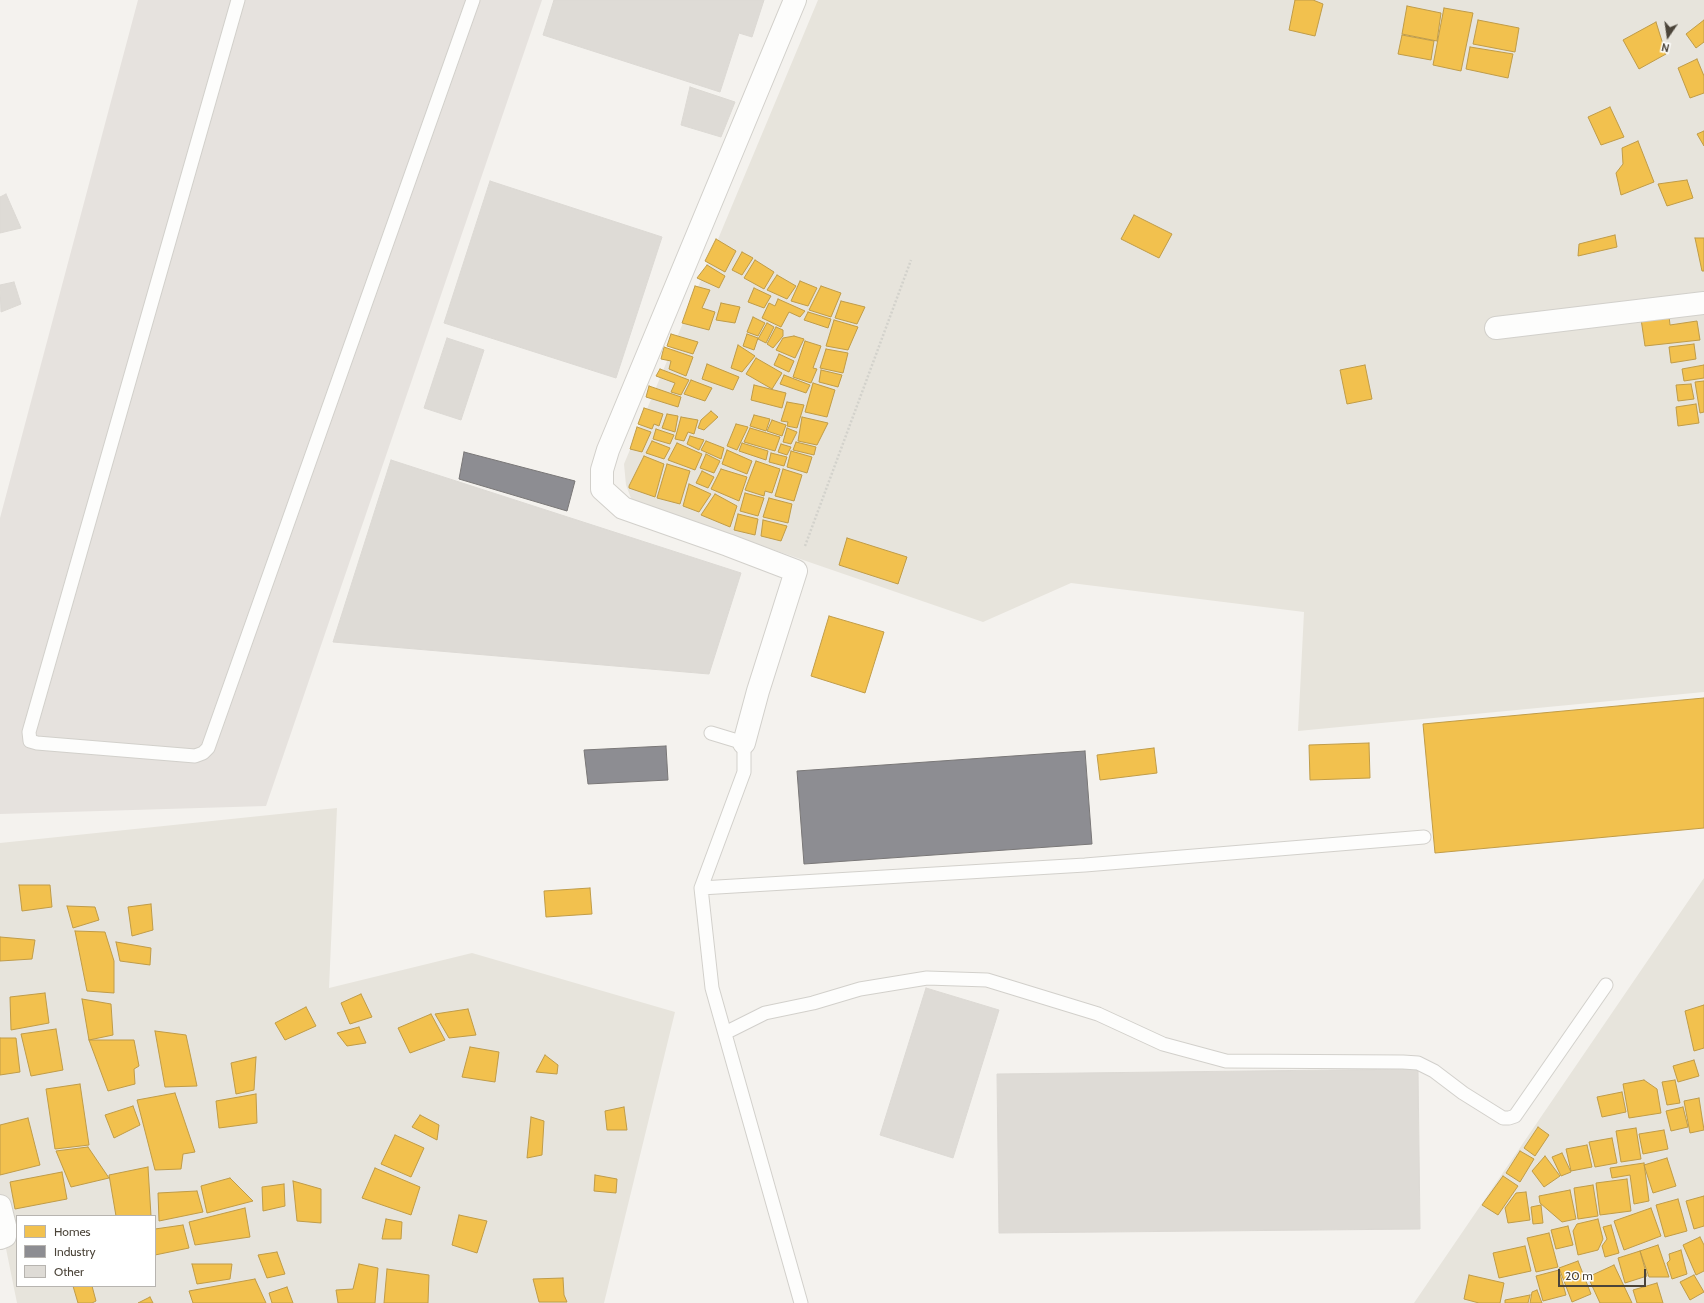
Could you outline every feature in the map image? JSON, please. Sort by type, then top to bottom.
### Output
[{"type":"street","points":[[744,743],[758,691],[796,571],[728,545],[622,508],[602,489],[602,470],[608,450],[795,0]]},
{"type":"street","points":[[1496,328],[1704,303]]},
{"type":"street","points":[[0,1206],[6,1230],[5,1236],[0,1238]]},
{"type":"lane","points":[[238,0],[29,732],[30,741],[37,743],[195,756],[203,753],[208,748],[473,0]]},
{"type":"lane","points":[[711,733],[744,743],[744,772],[701,888],[712,988],[801,1303]]},
{"type":"lane","points":[[701,888],[1084,865],[1424,837]]},
{"type":"lane","points":[[725,1033],[765,1013],[813,1003],[860,989],[927,978],[987,980],[1098,1014],[1163,1044],[1226,1061],[1418,1063],[1434,1071],[1463,1093],[1503,1118],[1509,1118],[1515,1116],[1606,985]]},
{"type":"path","points":[[796,571],[911,260]]},
{"type":"shaded area","points":[[138,0],[542,0],[266,806],[0,814],[0,518]]},
{"type":"shaded area","points":[[818,0],[1704,0],[1704,692],[1298,731],[1304,612],[1071,583],[983,622],[632,501],[626,485],[624,464]]},
{"type":"shaded area","points":[[337,808],[329,988],[472,953],[675,1012],[604,1303],[17,1303],[0,1219],[0,843]]},
{"type":"shaded area","points":[[1704,878],[1704,1303],[1414,1303]]},
{"type":"building: Homes","points":[[1295,0],[1313,0],[1323,4],[1315,36],[1289,30]]},
{"type":"building: Homes","points":[[1407,6],[1441,13],[1437,41],[1402,34]]},
{"type":"building: Homes","points":[[1444,8],[1473,13],[1461,71],[1433,65]]},
{"type":"building: Homes","points":[[1478,20],[1519,28],[1515,52],[1473,44]]},
{"type":"building: Homes","points":[[1704,20],[1704,42],[1696,48],[1686,34]]},
{"type":"building: Homes","points":[[1656,22],[1666,54],[1639,69],[1623,40]]},
{"type":"building: Homes","points":[[1402,35],[1434,41],[1431,60],[1398,54]]},
{"type":"building: Homes","points":[[1470,47],[1513,54],[1508,78],[1466,69]]},
{"type":"building: Homes","points":[[1697,59],[1704,76],[1704,93],[1690,98],[1678,68]]},
{"type":"building: Homes","points":[[1610,107],[1624,137],[1601,145],[1588,117]]},
{"type":"building: Homes","points":[[1704,131],[1704,146],[1697,134]]},
{"type":"building: Homes","points":[[1638,141],[1654,182],[1621,195],[1616,173],[1623,164],[1622,148]]},
{"type":"building: Homes","points":[[1687,180],[1693,198],[1667,206],[1658,184]]},
{"type":"building: Homes","points":[[1134,215],[1172,234],[1159,258],[1121,239]]},
{"type":"building: Homes","points":[[1615,235],[1617,247],[1578,256],[1579,244]]},
{"type":"building: Homes","points":[[1695,238],[1704,238],[1704,271],[1702,271]]},
{"type":"building: Homes","points":[[716,239],[736,251],[725,272],[705,261]]},
{"type":"building: Homes","points":[[742,252],[753,258],[742,275],[732,270]]},
{"type":"building: Homes","points":[[755,260],[774,272],[764,289],[744,278]]},
{"type":"building: Homes","points":[[707,265],[725,276],[719,288],[697,278]]},
{"type":"building: Homes","points":[[777,275],[796,286],[787,299],[767,290]]},
{"type":"building: Homes","points":[[800,281],[817,288],[808,306],[791,301]]},
{"type":"building: Homes","points":[[695,286],[710,290],[702,308],[715,312],[709,330],[682,323]]},
{"type":"building: Homes","points":[[821,286],[841,293],[831,317],[809,310]]},
{"type":"building: Homes","points":[[754,288],[771,296],[764,308],[748,302]]},
{"type":"building: Homes","points":[[778,299],[805,311],[800,317],[789,312],[781,327],[762,318],[769,303],[775,306]]},
{"type":"building: Homes","points":[[841,301],[865,307],[857,324],[835,318]]},
{"type":"building: Homes","points":[[721,303],[740,307],[735,323],[716,320]]},
{"type":"building: Homes","points":[[808,312],[831,319],[828,328],[804,320]]},
{"type":"building: Homes","points":[[1669,316],[1670,325],[1697,321],[1700,340],[1645,346],[1641,319]]},
{"type":"building: Homes","points":[[753,317],[765,323],[758,336],[747,332]]},
{"type":"building: Homes","points":[[834,320],[858,327],[848,350],[826,346]]},
{"type":"building: Homes","points":[[767,323],[774,327],[766,343],[758,339]]},
{"type":"building: Homes","points":[[776,327],[783,330],[783,336],[773,348],[767,344]]},
{"type":"building: Homes","points":[[671,334],[698,342],[693,354],[667,346]]},
{"type":"building: Homes","points":[[747,334],[758,338],[754,350],[743,346]]},
{"type":"building: Homes","points":[[794,336],[804,339],[795,358],[776,350],[783,338]]},
{"type":"building: Homes","points":[[805,341],[821,346],[813,368],[817,369],[811,383],[793,377]]},
{"type":"building: Homes","points":[[1694,344],[1696,359],[1671,363],[1669,347]]},
{"type":"building: Homes","points":[[738,345],[755,356],[742,372],[731,368]]},
{"type":"building: Homes","points":[[664,347],[693,357],[686,376],[669,369],[671,361],[661,359]]},
{"type":"building: Homes","points":[[826,349],[848,353],[843,373],[820,368]]},
{"type":"building: Homes","points":[[779,354],[794,361],[789,372],[774,365]]},
{"type":"building: Homes","points":[[756,358],[782,373],[772,389],[746,374]]},
{"type":"building: Homes","points":[[707,364],[739,377],[733,390],[702,379]]},
{"type":"building: Homes","points":[[1365,365],[1372,399],[1347,404],[1340,370]]},
{"type":"building: Homes","points":[[1704,365],[1704,378],[1684,381],[1682,369]]},
{"type":"building: Homes","points":[[660,369],[689,380],[681,395],[671,392],[675,383],[656,376]]},
{"type":"building: Homes","points":[[821,370],[842,375],[838,387],[819,382]]},
{"type":"building: Homes","points":[[784,375],[810,385],[806,393],[780,384]]},
{"type":"building: Homes","points":[[691,380],[712,388],[705,401],[684,394]]},
{"type":"building: Homes","points":[[1704,381],[1704,412],[1700,413],[1695,382]]},
{"type":"building: Homes","points":[[813,383],[835,390],[827,417],[805,412]]},
{"type":"building: Homes","points":[[1691,384],[1694,399],[1678,401],[1676,385]]},
{"type":"building: Homes","points":[[754,385],[786,393],[782,408],[751,400]]},
{"type":"building: Homes","points":[[649,386],[681,397],[678,407],[646,397]]},
{"type":"building: Homes","points":[[787,402],[804,405],[797,428],[787,426],[788,422],[781,421]]},
{"type":"building: Homes","points":[[1696,404],[1699,423],[1678,426],[1676,407]]},
{"type":"building: Homes","points":[[644,408],[663,414],[659,426],[654,424],[652,429],[638,424]]},
{"type":"building: Homes","points":[[711,411],[718,417],[704,430],[698,428],[701,420]]},
{"type":"building: Homes","points":[[667,414],[678,416],[675,432],[662,428]]},
{"type":"building: Homes","points":[[754,415],[770,419],[766,431],[750,426]]},
{"type":"building: Homes","points":[[681,417],[698,420],[694,434],[688,432],[684,441],[675,439]]},
{"type":"building: Homes","points":[[802,417],[828,423],[817,445],[798,441]]},
{"type":"building: Homes","points":[[772,420],[786,425],[782,436],[767,431]]},
{"type":"building: Homes","points":[[736,424],[748,427],[737,450],[727,446]]},
{"type":"building: Homes","points":[[637,427],[651,432],[642,452],[630,449]]},
{"type":"building: Homes","points":[[750,428],[780,437],[775,451],[744,442]]},
{"type":"building: Homes","points":[[787,428],[797,432],[791,444],[783,442]]},
{"type":"building: Homes","points":[[656,429],[674,435],[670,444],[653,439]]},
{"type":"building: Homes","points":[[690,436],[704,440],[699,450],[687,444]]},
{"type":"building: Homes","points":[[652,441],[670,448],[664,459],[646,453]]},
{"type":"building: Homes","points":[[706,441],[724,448],[721,459],[701,450]]},
{"type":"building: Homes","points":[[796,442],[816,447],[814,455],[793,450]]},
{"type":"building: Homes","points":[[677,443],[702,454],[695,470],[668,460]]},
{"type":"building: Homes","points":[[742,443],[768,451],[766,460],[739,451]]},
{"type":"building: Homes","points":[[781,444],[791,447],[787,455],[778,452]]},
{"type":"building: Homes","points":[[727,450],[752,461],[747,474],[722,464]]},
{"type":"building: Homes","points":[[791,451],[812,457],[807,473],[787,467]]},
{"type":"building: Homes","points":[[771,453],[787,457],[784,466],[769,462]]},
{"type":"building: Homes","points":[[706,454],[720,461],[714,473],[700,468]]},
{"type":"building: Homes","points":[[644,456],[664,464],[655,497],[629,488]]},
{"type":"building: Homes","points":[[756,461],[780,469],[772,493],[765,491],[764,496],[745,490]]},
{"type":"building: Homes","points":[[667,464],[690,471],[680,504],[657,498]]},
{"type":"building: Homes","points":[[721,469],[747,477],[739,501],[711,489]]},
{"type":"building: Homes","points":[[783,469],[802,475],[794,501],[775,496]]},
{"type":"building: Homes","points":[[702,471],[714,477],[708,488],[696,483]]},
{"type":"building: Homes","points":[[689,484],[711,494],[699,512],[683,506]]},
{"type":"building: Homes","points":[[745,493],[764,498],[758,516],[740,511]]},
{"type":"building: Homes","points":[[715,494],[737,506],[730,527],[701,515]]},
{"type":"building: Homes","points":[[769,498],[792,504],[788,523],[763,517]]},
{"type":"building: Homes","points":[[738,514],[758,519],[755,535],[734,530]]},
{"type":"building: Homes","points":[[763,520],[787,526],[781,541],[761,536]]},
{"type":"building: Homes","points":[[847,538],[907,557],[898,584],[839,565]]},
{"type":"building: Homes","points":[[829,616],[884,632],[865,693],[811,676]]},
{"type":"building: Homes","points":[[1704,698],[1704,828],[1435,853],[1423,724]]},
{"type":"building: Homes","points":[[1369,743],[1370,778],[1310,780],[1309,745]]},
{"type":"building: Homes","points":[[1154,748],[1157,773],[1100,780],[1097,755]]},
{"type":"building: Homes","points":[[19,885],[50,885],[52,907],[22,911]]},
{"type":"building: Homes","points":[[590,888],[592,914],[546,917],[544,891]]},
{"type":"building: Homes","points":[[151,904],[153,930],[132,936],[128,907]]},
{"type":"building: Homes","points":[[67,906],[95,907],[99,920],[73,928]]},
{"type":"building: Homes","points":[[75,931],[105,932],[114,961],[114,993],[87,991]]},
{"type":"building: Homes","points":[[0,937],[35,940],[32,959],[0,961]]},
{"type":"building: Homes","points":[[116,942],[151,948],[150,965],[120,961]]},
{"type":"building: Homes","points":[[45,993],[49,1023],[11,1030],[10,997]]},
{"type":"building: Homes","points":[[361,994],[372,1017],[350,1024],[341,1003]]},
{"type":"building: Homes","points":[[82,999],[111,1004],[113,1035],[89,1040]]},
{"type":"building: Homes","points":[[1704,1005],[1704,1048],[1694,1051],[1685,1011]]},
{"type":"building: Homes","points":[[306,1007],[316,1026],[285,1040],[275,1023]]},
{"type":"building: Homes","points":[[468,1009],[476,1035],[449,1038],[435,1014]]},
{"type":"building: Homes","points":[[431,1014],[445,1040],[410,1053],[398,1028]]},
{"type":"building: Homes","points":[[359,1027],[366,1043],[347,1046],[337,1033]]},
{"type":"building: Homes","points":[[56,1029],[63,1070],[31,1076],[21,1034]]},
{"type":"building: Homes","points":[[155,1031],[186,1035],[197,1086],[165,1087]]},
{"type":"building: Homes","points":[[0,1038],[16,1038],[20,1072],[0,1075]]},
{"type":"building: Homes","points":[[89,1040],[134,1040],[139,1066],[134,1069],[135,1084],[108,1091]]},
{"type":"building: Homes","points":[[470,1047],[499,1052],[495,1082],[462,1077]]},
{"type":"building: Homes","points":[[545,1055],[558,1065],[557,1074],[536,1072]]},
{"type":"building: Homes","points":[[256,1057],[254,1090],[236,1094],[231,1063]]},
{"type":"building: Homes","points":[[1694,1060],[1699,1076],[1678,1082],[1673,1066]]},
{"type":"building: Homes","points":[[1644,1080],[1657,1089],[1661,1113],[1629,1118],[1623,1084]]},
{"type":"building: Homes","points":[[1675,1080],[1680,1103],[1667,1105],[1662,1082]]},
{"type":"building: Homes","points":[[80,1084],[89,1145],[55,1149],[46,1089]]},
{"type":"building: Homes","points":[[1622,1092],[1626,1112],[1602,1117],[1597,1097]]},
{"type":"building: Homes","points":[[175,1093],[195,1152],[183,1154],[181,1169],[155,1170],[137,1100]]},
{"type":"building: Homes","points":[[256,1094],[257,1123],[219,1128],[216,1101]]},
{"type":"building: Homes","points":[[1699,1098],[1704,1130],[1690,1133],[1684,1101]]},
{"type":"building: Homes","points":[[133,1106],[140,1125],[114,1138],[105,1115]]},
{"type":"building: Homes","points":[[624,1107],[627,1130],[607,1130],[605,1111]]},
{"type":"building: Homes","points":[[1683,1107],[1688,1127],[1671,1131],[1666,1111]]},
{"type":"building: Homes","points":[[420,1115],[439,1125],[437,1140],[412,1127]]},
{"type":"building: Homes","points":[[531,1117],[544,1121],[542,1155],[527,1158]]},
{"type":"building: Homes","points":[[28,1118],[40,1165],[0,1175],[0,1125]]},
{"type":"building: Homes","points":[[1538,1127],[1549,1135],[1535,1156],[1524,1148]]},
{"type":"building: Homes","points":[[1636,1128],[1641,1159],[1621,1162],[1616,1131]]},
{"type":"building: Homes","points":[[1664,1130],[1668,1149],[1643,1154],[1639,1134]]},
{"type":"building: Homes","points":[[395,1135],[424,1148],[411,1177],[381,1164]]},
{"type":"building: Homes","points":[[1612,1138],[1617,1163],[1595,1167],[1589,1142]]},
{"type":"building: Homes","points":[[1587,1145],[1592,1167],[1571,1171],[1566,1149]]},
{"type":"building: Homes","points":[[88,1147],[109,1178],[71,1187],[56,1151]]},
{"type":"building: Homes","points":[[1520,1151],[1534,1159],[1520,1182],[1506,1173]]},
{"type":"building: Homes","points":[[1562,1153],[1571,1172],[1561,1176],[1552,1157]]},
{"type":"building: Homes","points":[[1545,1156],[1560,1176],[1544,1187],[1532,1171]]},
{"type":"building: Homes","points":[[1667,1158],[1676,1186],[1653,1193],[1644,1165]]},
{"type":"building: Homes","points":[[1644,1163],[1649,1201],[1634,1204],[1630,1175],[1612,1178],[1610,1168]]},
{"type":"building: Homes","points":[[148,1167],[151,1215],[116,1215],[109,1175]]},
{"type":"building: Homes","points":[[375,1168],[420,1187],[411,1215],[362,1198]]},
{"type":"building: Homes","points":[[62,1172],[67,1199],[15,1209],[10,1182]]},
{"type":"building: Homes","points":[[595,1175],[617,1179],[616,1193],[594,1191]]},
{"type":"building: Homes","points":[[1503,1176],[1518,1186],[1498,1215],[1482,1205]]},
{"type":"building: Homes","points":[[230,1178],[253,1201],[207,1213],[201,1186]]},
{"type":"building: Homes","points":[[1627,1179],[1631,1211],[1600,1215],[1596,1183]]},
{"type":"building: Homes","points":[[293,1181],[321,1189],[321,1223],[297,1221]]},
{"type":"building: Homes","points":[[284,1184],[285,1206],[263,1211],[262,1187]]},
{"type":"building: Homes","points":[[1593,1185],[1598,1216],[1578,1219],[1574,1188]]},
{"type":"building: Homes","points":[[1570,1190],[1576,1219],[1562,1222],[1540,1203],[1539,1196]]},
{"type":"building: Homes","points":[[197,1191],[203,1212],[159,1221],[158,1193]]},
{"type":"building: Homes","points":[[1526,1192],[1530,1220],[1508,1223],[1505,1208],[1516,1193]]},
{"type":"building: Homes","points":[[1704,1196],[1704,1226],[1694,1229],[1686,1201]]},
{"type":"building: Homes","points":[[1678,1199],[1687,1231],[1665,1237],[1656,1205]]},
{"type":"building: Homes","points":[[1541,1205],[1543,1223],[1533,1224],[1531,1207]]},
{"type":"building: Homes","points":[[245,1208],[250,1237],[195,1245],[189,1222]]},
{"type":"building: Homes","points":[[1651,1208],[1661,1236],[1624,1250],[1614,1221]]},
{"type":"building: Homes","points":[[459,1215],[487,1221],[477,1253],[452,1245]]},
{"type":"building: Homes","points":[[386,1219],[402,1222],[401,1239],[382,1239]]},
{"type":"building: Homes","points":[[1598,1219],[1603,1239],[1598,1250],[1578,1255],[1573,1231],[1577,1224]]},
{"type":"building: Homes","points":[[183,1225],[189,1248],[156,1255],[156,1229]]},
{"type":"building: Homes","points":[[1611,1225],[1619,1253],[1605,1257],[1602,1246],[1607,1239],[1603,1227]]},
{"type":"building: Homes","points":[[1568,1226],[1573,1245],[1556,1249],[1551,1230]]},
{"type":"building: Homes","points":[[1549,1233],[1558,1267],[1536,1272],[1527,1238]]},
{"type":"building: Homes","points":[[1700,1237],[1704,1245],[1704,1271],[1696,1275],[1683,1245]]},
{"type":"building: Homes","points":[[1658,1245],[1669,1277],[1649,1277],[1640,1251]]},
{"type":"building: Homes","points":[[1525,1246],[1531,1271],[1499,1278],[1493,1253]]},
{"type":"building: Homes","points":[[1681,1250],[1687,1274],[1672,1279],[1667,1263],[1670,1260],[1669,1254]]},
{"type":"building: Homes","points":[[1640,1251],[1647,1276],[1625,1283],[1618,1258]]},
{"type":"building: Homes","points":[[277,1252],[285,1274],[267,1278],[258,1255]]},
{"type":"building: Homes","points":[[1578,1261],[1591,1294],[1572,1302],[1559,1268]]},
{"type":"building: Homes","points":[[192,1264],[232,1264],[230,1279],[197,1284]]},
{"type":"building: Homes","points":[[359,1264],[378,1268],[375,1303],[338,1303],[336,1290],[353,1289]]},
{"type":"building: Homes","points":[[1614,1265],[1632,1303],[1600,1303],[1588,1277]]},
{"type":"building: Homes","points":[[387,1269],[429,1275],[428,1303],[384,1303]]},
{"type":"building: Homes","points":[[1559,1270],[1566,1295],[1543,1301],[1536,1276]]},
{"type":"building: Homes","points":[[1469,1275],[1504,1283],[1500,1303],[1479,1303],[1464,1299]]},
{"type":"building: Homes","points":[[1694,1275],[1704,1292],[1690,1300],[1680,1282]]},
{"type":"building: Homes","points":[[563,1278],[564,1295],[567,1302],[539,1302],[533,1279]]},
{"type":"building: Homes","points":[[255,1279],[266,1303],[193,1303],[189,1291]]},
{"type":"building: Homes","points":[[1657,1283],[1663,1303],[1637,1303],[1633,1290]]},
{"type":"building: Homes","points":[[73,1287],[92,1287],[96,1301],[92,1303],[78,1303]]},
{"type":"building: Homes","points":[[287,1287],[293,1303],[272,1303],[269,1293]]},
{"type":"building: Homes","points":[[1537,1290],[1542,1303],[1530,1303],[1532,1292]]},
{"type":"building: Homes","points":[[1530,1295],[1528,1303],[1505,1303],[1505,1300]]},
{"type":"building: Homes","points":[[150,1297],[153,1303],[138,1303]]},
{"type":"building: Industry","points":[[464,452],[575,481],[567,511],[459,479]]},
{"type":"building: Industry","points":[[666,746],[668,780],[588,784],[584,750]]},
{"type":"building: Industry","points":[[1085,751],[1092,844],[804,864],[797,771]]},
{"type":"building: Other","points":[[554,0],[764,0],[752,37],[739,33],[720,92],[543,35]]},
{"type":"building: Other","points":[[690,87],[735,102],[721,137],[681,125]]},
{"type":"building: Other","points":[[490,181],[662,237],[616,378],[444,323]]},
{"type":"building: Other","points":[[6,194],[21,228],[0,233],[0,197]]},
{"type":"building: Other","points":[[14,282],[21,304],[1,312],[0,285]]},
{"type":"building: Other","points":[[447,338],[484,350],[461,420],[424,408]]},
{"type":"building: Other","points":[[391,460],[741,573],[709,674],[333,642]]},
{"type":"building: Other","points":[[926,988],[999,1010],[953,1158],[880,1135]]},
{"type":"building: Other","points":[[1418,1069],[1420,1229],[999,1233],[997,1074]]}]
